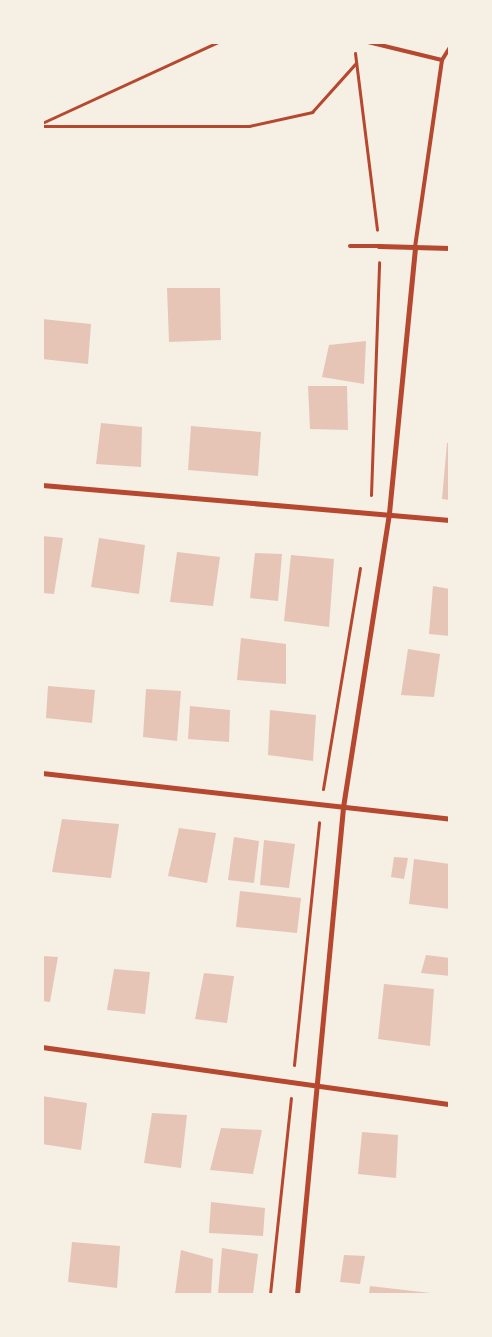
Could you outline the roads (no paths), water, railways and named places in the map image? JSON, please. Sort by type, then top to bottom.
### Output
[{"type":"street","points":[[379,246],[450,248]]},
{"type":"street","points":[[297,1294],[314,1087],[343,807],[389,513],[415,247]]},
{"type":"street","points":[[42,485],[389,513],[450,520]]},
{"type":"street","points":[[42,772],[450,819]]},
{"type":"street","points":[[42,1047],[314,1087],[450,1104]]},
{"type":"lane","points":[[368,42],[442,60]]},
{"type":"lane","points":[[415,247],[442,60],[450,47]]},
{"type":"lane","points":[[350,246],[379,246]]}]
